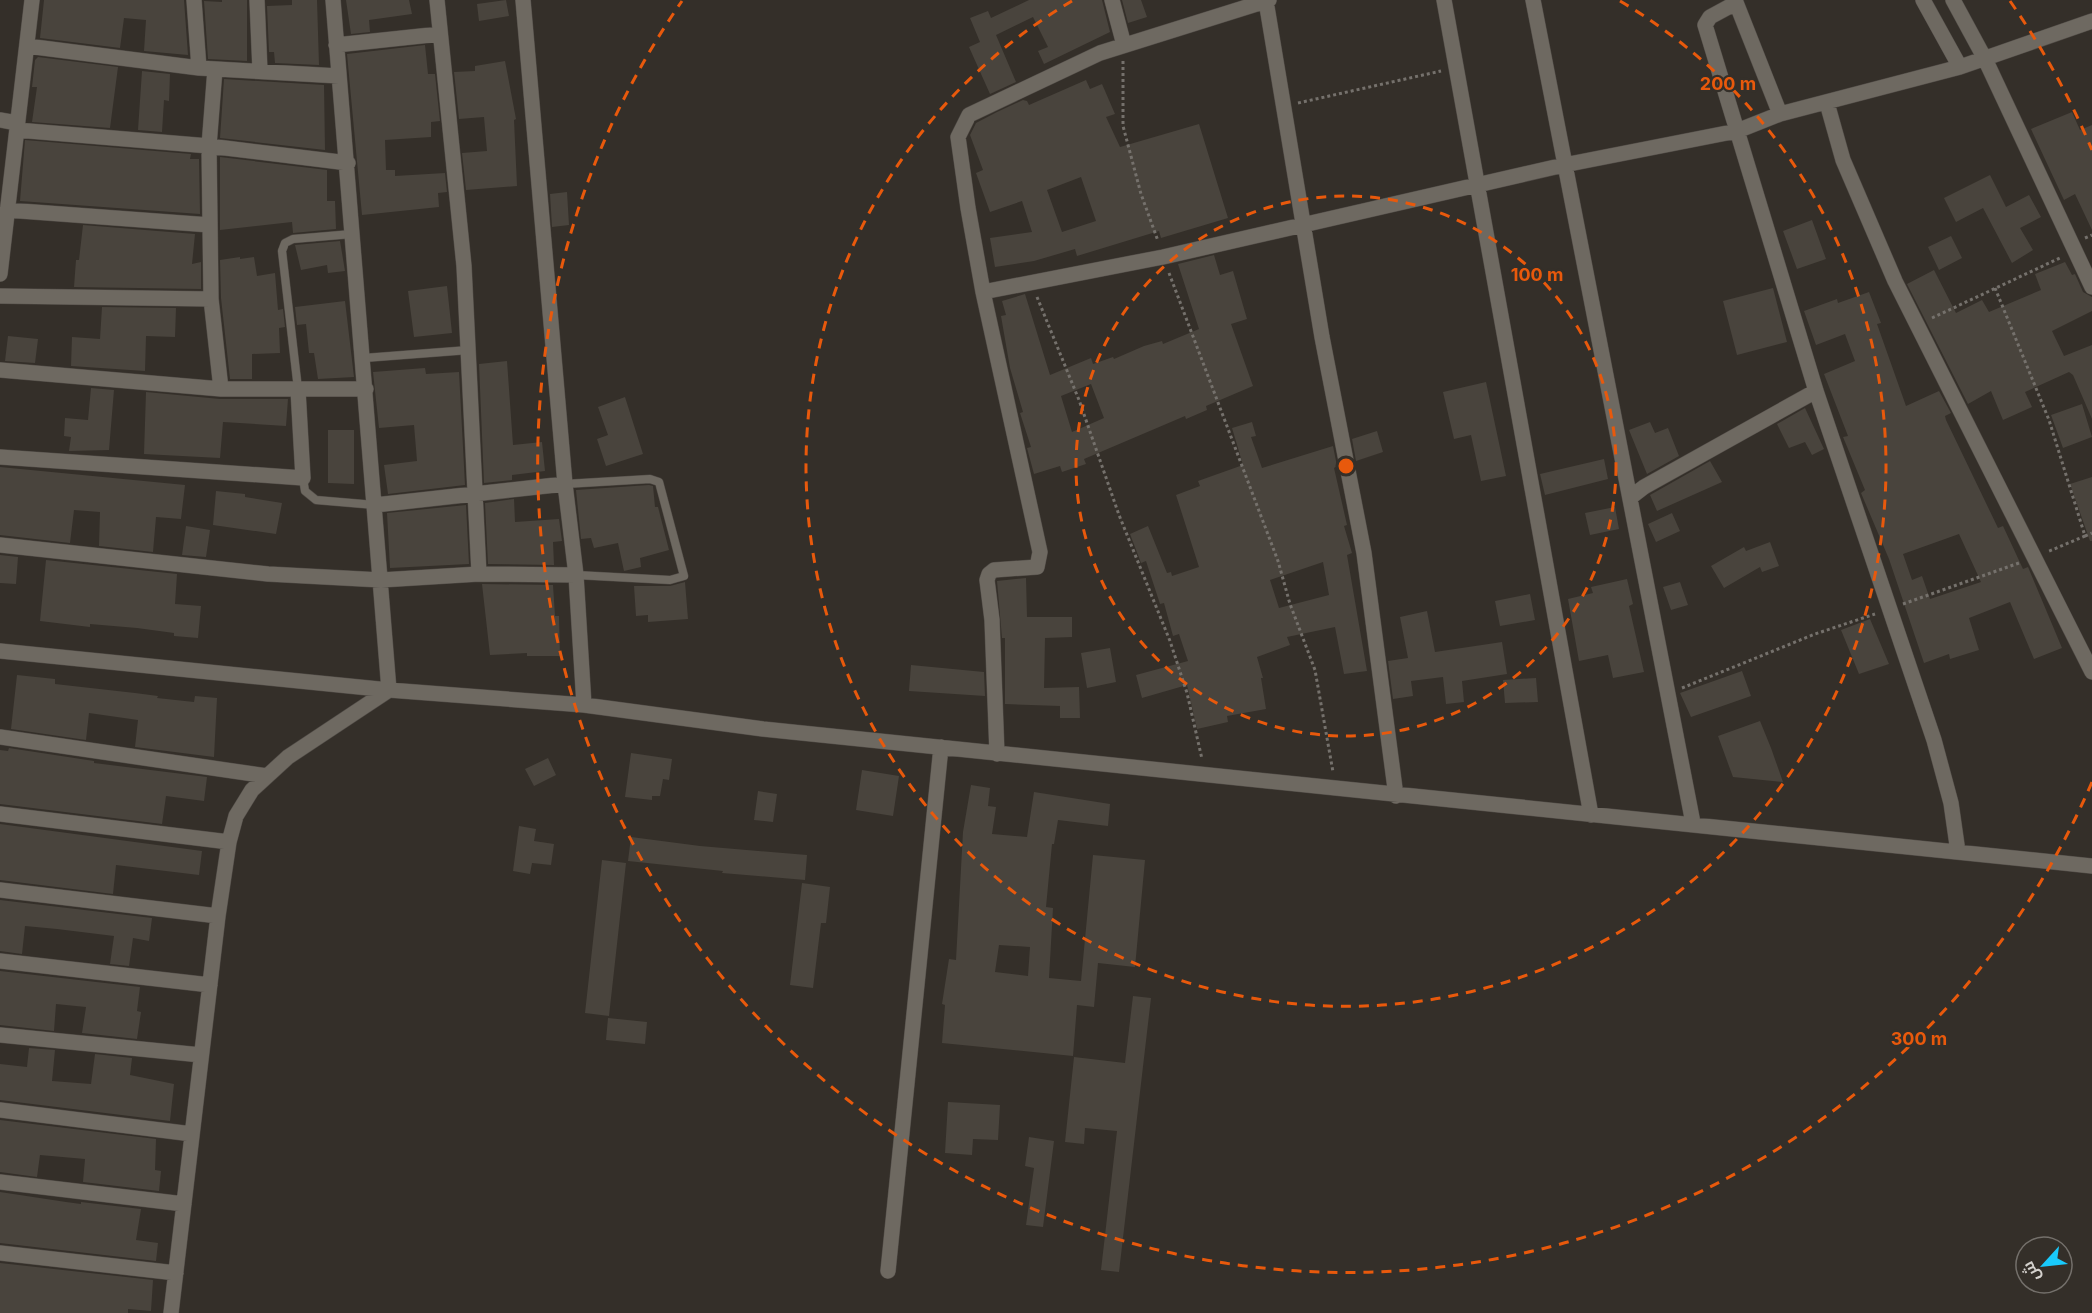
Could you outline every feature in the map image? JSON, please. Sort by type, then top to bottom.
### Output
[{"type":"street","points":[[0,274],[32,0]]},
{"type":"street","points":[[194,0],[199,68]]},
{"type":"street","points":[[257,0],[260,71]]},
{"type":"street","points":[[333,0],[354,234],[389,690]]},
{"type":"street","points":[[436,0],[464,266],[479,574]]},
{"type":"street","points":[[523,0],[564,484],[576,575],[584,705]]},
{"type":"street","points":[[1112,0],[1124,45]]},
{"type":"street","points":[[997,754],[992,620],[987,580],[989,574],[994,570],[1037,567],[1040,552],[983,292],[959,156],[960,129],[969,115],[1100,53],[1232,6],[1267,0],[1322,337],[1364,554],[1396,796]]},
{"type":"street","points":[[1444,0],[1590,815]]},
{"type":"street","points":[[1533,0],[1693,823]]},
{"type":"street","points":[[1923,0],[1960,67]]},
{"type":"street","points":[[1953,0],[1985,59],[2092,287]]},
{"type":"street","points":[[1780,114],[1736,1],[1710,17],[1705,25],[1816,391],[1891,608],[1952,803],[1958,852]]},
{"type":"street","points":[[983,292],[1163,257],[1564,165],[1737,131],[1780,114],[1960,67],[2092,21]]},
{"type":"street","points":[[336,45],[440,34]]},
{"type":"street","points":[[27,45],[199,68],[339,76]]},
{"type":"street","points":[[215,69],[208,146],[211,299],[221,390]]},
{"type":"street","points":[[1827,103],[1842,160],[1858,202],[1917,325],[2092,672]]},
{"type":"street","points":[[0,120],[17,127],[348,163]]},
{"type":"street","points":[[7,210],[210,225]]},
{"type":"street","points":[[0,296],[211,299]]},
{"type":"street","points":[[0,370],[221,390],[366,389]]},
{"type":"street","points":[[0,457],[303,478],[298,390]]},
{"type":"street","points":[[1631,497],[1644,487],[1816,391]]},
{"type":"street","points":[[375,505],[564,484]]},
{"type":"street","points":[[0,545],[268,573],[381,580],[479,574],[576,575]]},
{"type":"street","points":[[0,651],[389,690],[584,705],[763,729],[997,754],[1396,796],[1693,823],[2092,866]]},
{"type":"street","points":[[171,1313],[218,916],[229,842],[236,816],[252,790],[288,758],[389,690]]},
{"type":"street","points":[[0,737],[267,776]]},
{"type":"street","points":[[888,1271],[941,747]]},
{"type":"street","points":[[0,814],[229,842]]},
{"type":"street","points":[[0,890],[218,916]]},
{"type":"street","points":[[0,961],[210,985]]},
{"type":"street","points":[[0,1035],[201,1055]]},
{"type":"street","points":[[0,1110],[192,1134]]},
{"type":"street","points":[[0,1182],[184,1204]]},
{"type":"street","points":[[0,1253],[176,1273]]},
{"type":"lane","points":[[298,390],[282,251],[285,243],[292,239],[354,234]]},
{"type":"lane","points":[[364,358],[469,350]]},
{"type":"lane","points":[[303,478],[305,491],[316,500],[375,505]]},
{"type":"lane","points":[[564,484],[650,479],[659,482],[684,576],[670,580],[576,575]]},
{"type":"path","points":[[1124,45],[1123,126],[1141,194],[1278,561],[1290,604],[1315,670],[1336,789]]},
{"type":"path","points":[[1284,106],[1456,68]]},
{"type":"path","points":[[1917,325],[2076,251]]},
{"type":"path","points":[[1031,281],[1079,400],[1119,514],[1170,641],[1187,693],[1206,776]]},
{"type":"path","points":[[1995,288],[2049,420],[2085,536]]},
{"type":"path","points":[[1669,693],[1815,634],[2036,557],[2092,533]]},
{"type":"building","points":[[44,0],[184,0],[188,55],[144,51],[146,20],[124,18],[120,48],[40,38]]},
{"type":"building","points":[[222,0],[247,0],[247,61],[208,59],[204,1],[222,2]]},
{"type":"building","points":[[292,0],[317,0],[319,65],[275,63],[274,52],[269,52],[267,6],[292,5]]},
{"type":"building","points":[[346,0],[409,0],[412,14],[369,20],[370,32],[351,34]]},
{"type":"building","points":[[506,0],[509,16],[479,21],[477,4]]},
{"type":"building","points":[[1029,0],[1102,0],[1110,32],[1044,64],[1038,51],[1048,47],[1033,17],[996,35],[1016,82],[990,94],[969,47],[980,42],[970,18],[988,11],[991,18]]},
{"type":"building","points":[[1122,0],[1141,0],[1147,17],[1128,23]]},
{"type":"building","points":[[425,45],[428,74],[435,74],[440,121],[431,122],[431,137],[385,140],[386,170],[395,170],[395,176],[445,173],[447,192],[438,193],[439,207],[362,215],[347,54]]},
{"type":"building","points":[[38,57],[118,67],[110,128],[32,122],[37,87],[32,87],[35,60]]},
{"type":"building","points":[[505,61],[516,119],[514,120],[517,186],[466,190],[462,153],[487,151],[484,117],[459,119],[454,72],[475,71],[475,66]]},
{"type":"building","points":[[142,71],[170,74],[169,101],[164,100],[162,132],[138,130]]},
{"type":"building","points":[[224,79],[324,85],[325,150],[220,138]]},
{"type":"building","points":[[1086,80],[1090,89],[1102,84],[1115,114],[1106,117],[1120,147],[1199,124],[1228,218],[1161,238],[1159,231],[1077,256],[1075,249],[1034,261],[995,267],[990,238],[1032,232],[1022,201],[990,212],[976,173],[983,170],[970,135],[976,123],[997,112],[1023,100],[1029,105]],"holes":[[[1081,177],[1096,221],[1062,232],[1047,190]]]},
{"type":"building","points":[[2072,112],[2080,130],[2092,125],[2092,230],[2075,194],[2064,200],[2031,129]]},
{"type":"building","points":[[25,140],[191,154],[190,159],[199,159],[200,214],[20,201]]},
{"type":"building","points":[[220,157],[327,170],[327,201],[335,201],[336,229],[293,233],[292,222],[220,230]]},
{"type":"building","points":[[1990,175],[2006,207],[2029,195],[2041,217],[2020,228],[2033,250],[2012,263],[1983,208],[1956,222],[1944,198]]},
{"type":"building","points":[[567,192],[569,225],[552,227],[550,194]]},
{"type":"building","points":[[1812,220],[1826,259],[1797,269],[1783,231]]},
{"type":"building","points":[[83,225],[195,234],[192,264],[201,262],[201,289],[74,287],[76,260],[79,260]]},
{"type":"building","points":[[1951,236],[1962,258],[1939,270],[1928,247]]},
{"type":"building","points":[[340,241],[345,271],[328,273],[327,265],[301,270],[295,245]]},
{"type":"building","points":[[1214,255],[1220,275],[1233,271],[1247,319],[1231,324],[1253,386],[1206,406],[1207,410],[1186,419],[1185,416],[1084,459],[1086,464],[1062,472],[1060,466],[1034,474],[1027,448],[1031,447],[1020,413],[1023,412],[1010,368],[1001,316],[1006,315],[1002,301],[1025,294],[1050,375],[1091,358],[1093,364],[1113,357],[1114,359],[1144,346],[1162,341],[1163,344],[1199,329],[1178,264]],"holes":[[[1091,384],[1104,418],[1072,432],[1061,396]]]},
{"type":"building","points":[[240,257],[240,259],[254,257],[257,276],[275,273],[278,310],[283,309],[285,327],[279,328],[280,353],[252,354],[252,379],[230,379],[221,298],[220,260]]},
{"type":"building","points":[[2065,262],[2072,275],[2075,274],[2083,292],[2092,297],[2092,311],[2052,331],[2064,356],[2092,345],[2092,419],[2073,375],[2069,372],[2025,392],[2032,407],[2003,420],[1991,391],[1968,404],[1907,284],[1934,270],[1956,313],[1982,300],[1989,312],[2041,290],[2035,274]]},
{"type":"building","points":[[447,286],[452,333],[414,337],[408,291]]},
{"type":"building","points":[[1773,288],[1787,342],[1737,355],[1723,301]]},
{"type":"building","points":[[1869,292],[1881,323],[1877,324],[1906,406],[1939,391],[1951,413],[1945,416],[1946,420],[1998,528],[2003,526],[2023,569],[2028,567],[2062,648],[2034,659],[2010,602],[1969,618],[1979,650],[1950,659],[1949,654],[1924,663],[1889,559],[1861,493],[1865,490],[1843,437],[1848,436],[1824,374],[1855,361],[1845,334],[1816,345],[1804,311],[1837,299],[1838,303]],"holes":[[[1959,534],[1981,582],[1930,599],[1922,576],[1912,580],[1903,554]]]},
{"type":"building","points":[[345,301],[354,377],[318,379],[314,353],[309,353],[306,324],[297,325],[295,307]]},
{"type":"building","points":[[102,307],[176,308],[175,337],[146,336],[145,371],[71,366],[72,337],[100,339]]},
{"type":"building","points":[[8,336],[38,339],[35,363],[5,361]]},
{"type":"building","points":[[507,361],[513,445],[542,442],[545,471],[512,475],[512,480],[484,483],[479,364]]},
{"type":"building","points":[[425,368],[426,374],[459,372],[465,485],[388,494],[384,465],[417,461],[414,425],[379,428],[373,372]]},
{"type":"building","points":[[1486,382],[1506,476],[1481,481],[1471,435],[1454,439],[1443,392]]},
{"type":"building","points":[[91,388],[114,390],[109,450],[69,451],[71,437],[64,436],[65,418],[88,420]]},
{"type":"building","points":[[146,392],[220,399],[288,399],[286,426],[223,422],[220,458],[144,454]]},
{"type":"building","points":[[625,397],[643,454],[606,466],[597,439],[608,435],[598,407]]},
{"type":"building","points":[[2082,404],[2092,437],[2063,448],[2051,415]]},
{"type":"building","points":[[1805,408],[1824,449],[1812,455],[1805,442],[1789,448],[1777,424]]},
{"type":"building","points":[[1252,422],[1256,436],[1251,437],[1262,468],[1333,446],[1337,466],[1334,468],[1347,525],[1344,526],[1352,553],[1347,555],[1367,671],[1344,674],[1335,627],[1287,637],[1290,645],[1257,657],[1263,678],[1261,678],[1266,709],[1227,716],[1228,722],[1197,729],[1187,685],[1142,698],[1136,675],[1188,661],[1179,634],[1173,636],[1164,603],[1160,604],[1146,561],[1141,563],[1130,534],[1148,526],[1167,573],[1171,572],[1172,576],[1199,567],[1176,495],[1200,486],[1198,481],[1243,465],[1232,428]],"holes":[[[1323,562],[1329,595],[1279,608],[1270,580]]]},
{"type":"building","points":[[1650,422],[1655,433],[1668,428],[1679,456],[1647,474],[1629,430]]},
{"type":"building","points":[[328,430],[354,430],[354,484],[328,483]]},
{"type":"building","points":[[1377,431],[1383,452],[1356,461],[1352,439]]},
{"type":"building","points":[[1604,459],[1608,479],[1545,495],[1540,474]]},
{"type":"building","points":[[1710,461],[1722,482],[1657,511],[1650,495]]},
{"type":"building","points":[[0,467],[185,485],[181,519],[156,517],[153,552],[99,546],[100,512],[74,510],[70,543],[0,535]]},
{"type":"building","points":[[2092,477],[2092,541],[2090,541],[2070,484]]},
{"type":"building","points":[[653,486],[655,507],[658,507],[669,550],[640,558],[641,567],[624,571],[618,543],[594,548],[591,538],[581,539],[576,490]]},
{"type":"building","points":[[216,491],[245,494],[245,497],[282,503],[276,534],[213,525]]},
{"type":"building","points":[[514,499],[515,522],[559,519],[562,541],[553,542],[554,565],[488,564],[485,503]]},
{"type":"building","points":[[466,505],[469,564],[390,568],[387,513]]},
{"type":"building","points":[[1615,507],[1619,529],[1590,535],[1585,513]]},
{"type":"building","points":[[1672,513],[1680,531],[1656,542],[1648,524]]},
{"type":"building","points":[[186,526],[210,530],[206,557],[182,555]]},
{"type":"building","points":[[1770,542],[1779,566],[1762,572],[1760,567],[1724,588],[1711,566],[1744,547],[1746,551]]},
{"type":"building","points":[[0,555],[18,557],[16,584],[0,583]]},
{"type":"building","points":[[46,560],[177,574],[175,604],[201,606],[198,638],[174,636],[174,633],[137,628],[90,624],[90,627],[40,621]]},
{"type":"building","points":[[1026,578],[1027,617],[1072,617],[1072,637],[1045,638],[1044,688],[1079,687],[1080,718],[1060,718],[1060,706],[1005,704],[1005,638],[1002,638],[997,581]]},
{"type":"building","points":[[1627,579],[1633,604],[1629,606],[1644,672],[1613,678],[1608,655],[1579,661],[1568,599],[1593,593],[1591,587]]},
{"type":"building","points":[[685,582],[688,619],[648,622],[648,615],[636,616],[634,586],[670,586]]},
{"type":"building","points":[[1680,582],[1688,605],[1671,610],[1663,587]]},
{"type":"building","points":[[482,584],[553,585],[555,616],[559,616],[560,656],[527,656],[527,653],[490,655]]},
{"type":"building","points":[[1530,594],[1535,620],[1500,626],[1495,601]]},
{"type":"building","points":[[1427,611],[1435,652],[1502,642],[1507,674],[1462,681],[1464,702],[1446,704],[1443,677],[1411,681],[1413,696],[1393,699],[1388,661],[1408,658],[1400,617]]},
{"type":"building","points":[[1870,619],[1889,664],[1859,674],[1841,630]]},
{"type":"building","points":[[1110,648],[1116,682],[1087,688],[1081,653]]},
{"type":"building","points":[[911,665],[984,672],[985,696],[909,691]]},
{"type":"building","points":[[1742,671],[1751,696],[1691,717],[1680,693]]},
{"type":"building","points":[[17,675],[55,679],[55,684],[158,696],[157,698],[194,702],[195,696],[217,698],[214,757],[135,747],[138,720],[89,713],[86,740],[11,729]]},
{"type":"building","points":[[1536,678],[1538,702],[1505,703],[1503,680]]},
{"type":"building","points":[[1760,721],[1783,782],[1733,777],[1718,736]]},
{"type":"building","points":[[9,748],[94,761],[94,763],[207,777],[204,801],[166,796],[162,824],[0,804],[0,750],[8,751]]},
{"type":"building","points":[[631,753],[672,759],[669,780],[663,779],[660,796],[652,796],[652,800],[625,797]]},
{"type":"building","points":[[548,758],[556,775],[534,786],[525,769]]},
{"type":"building","points":[[862,770],[899,776],[893,816],[856,810]]},
{"type":"building","points":[[971,785],[990,788],[988,806],[996,807],[992,834],[1027,837],[1034,792],[1110,804],[1108,826],[1058,820],[1054,844],[1052,844],[1046,907],[1053,908],[1049,978],[1081,981],[1093,855],[1145,860],[1135,967],[1098,963],[1094,1007],[1077,1005],[1073,1056],[942,1043],[945,1005],[942,1004],[949,959],[956,960],[963,832]],"holes":[[[999,945],[1030,947],[1028,976],[995,972]]]},
{"type":"building","points":[[758,791],[777,794],[773,822],[754,820]]},
{"type":"building","points":[[0,824],[202,851],[199,875],[116,865],[113,894],[0,880]]},
{"type":"building","points":[[519,826],[536,829],[534,841],[554,844],[551,865],[532,863],[530,874],[513,871]]},
{"type":"building","points":[[631,837],[700,846],[807,855],[805,880],[722,873],[723,871],[628,861]]},
{"type":"building","points":[[602,860],[626,863],[609,1016],[585,1013]]},
{"type":"building","points":[[802,883],[830,887],[826,923],[821,923],[813,988],[790,985]]},
{"type":"building","points":[[0,900],[152,918],[149,941],[133,938],[129,966],[110,964],[114,936],[57,929],[25,926],[22,954],[0,951]]},
{"type":"building","points":[[0,971],[140,987],[137,1011],[141,1012],[137,1039],[82,1033],[86,1007],[56,1004],[54,1031],[0,1025]]},
{"type":"building","points":[[1133,996],[1151,998],[1119,1272],[1101,1270],[1117,1131],[1085,1128],[1084,1144],[1065,1142],[1074,1057],[1125,1063]]},
{"type":"building","points":[[608,1018],[647,1022],[645,1044],[606,1040]]},
{"type":"building","points":[[29,1048],[55,1050],[52,1081],[91,1084],[95,1054],[132,1058],[130,1075],[174,1084],[170,1121],[0,1100],[0,1064],[27,1067]]},
{"type":"building","points":[[948,1102],[1000,1105],[998,1140],[973,1139],[972,1155],[945,1153]]},
{"type":"building","points":[[0,1120],[156,1139],[155,1170],[161,1171],[159,1191],[83,1182],[85,1159],[40,1155],[37,1177],[0,1172]]},
{"type":"building","points":[[1029,1137],[1054,1141],[1043,1227],[1026,1225],[1034,1168],[1025,1166]]},
{"type":"building","points":[[0,1192],[81,1204],[81,1202],[141,1209],[136,1240],[158,1243],[156,1261],[0,1243]]},
{"type":"building","points":[[0,1263],[153,1280],[151,1311],[128,1309],[128,1313],[0,1313]]}]
